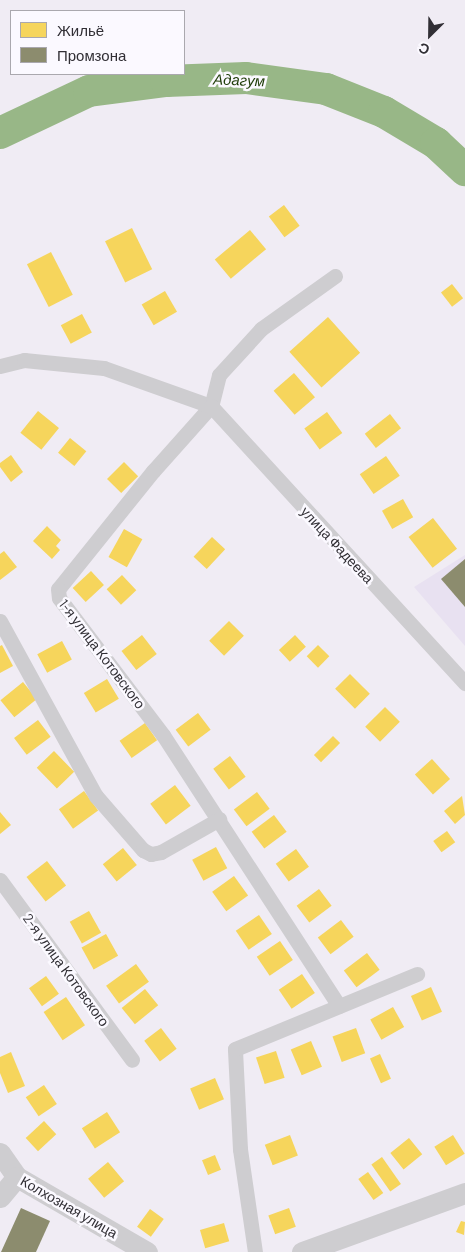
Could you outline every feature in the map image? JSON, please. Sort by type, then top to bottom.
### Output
[{"type":"main road","name":"Колхозная улица","points":[[0,1153],[17,1177],[147,1252]]},
{"type":"main road","points":[[0,1197],[17,1177]]},
{"type":"main road","points":[[302,1252],[465,1193]]},
{"type":"street","points":[[211,406],[219,375],[261,329],[335,276]]},
{"type":"street","name":"улица Фадеева","points":[[0,366],[24,360],[104,368],[211,406],[465,683]]},
{"type":"street","name":"1-я улица Котовского","points":[[211,406],[153,471],[61,583],[58,589],[59,598],[163,735],[339,1006]]},
{"type":"street","points":[[0,621],[96,796],[143,850],[152,854],[161,852],[219,819]]},
{"type":"street","name":"2-я улица Котовского","points":[[0,880],[132,1060]]},
{"type":"street","points":[[255,1252],[240,1149],[235,1049],[417,974]]},
{"type":"shaded area","points":[[465,555],[465,646],[414,587]]},
{"type":"building: Жильё","points":[[284,205],[300,226],[284,237],[269,216]]},
{"type":"building: Жильё","points":[[132,228],[152,269],[125,282],[105,241]]},
{"type":"building: Жильё","points":[[250,230],[266,249],[231,279],[215,260]]},
{"type":"building: Жильё","points":[[51,252],[73,295],[49,307],[27,264]]},
{"type":"building: Жильё","points":[[452,284],[463,298],[452,307],[441,293]]},
{"type":"building: Жильё","points":[[165,291],[177,312],[154,325],[142,304]]},
{"type":"building: Жильё","points":[[82,314],[92,333],[71,344],[61,325]]},
{"type":"building: Жильё","points":[[328,317],[360,353],[321,387],[289,352]]},
{"type":"building: Жильё","points":[[294,373],[315,397],[295,415],[274,391]]},
{"type":"building: Жильё","points":[[38,411],[59,428],[41,450],[20,433]]},
{"type":"building: Жильё","points":[[327,412],[342,433],[320,449],[304,428]]},
{"type":"building: Жильё","points":[[390,414],[401,428],[376,448],[365,434]]},
{"type":"building: Жильё","points":[[70,438],[86,451],[74,466],[58,453]]},
{"type":"building: Жильё","points":[[11,455],[23,472],[11,482],[0,467],[0,463]]},
{"type":"building: Жильё","points":[[386,456],[400,476],[374,494],[360,474]]},
{"type":"building: Жильё","points":[[124,462],[138,476],[121,493],[107,479]]},
{"type":"building: Жильё","points":[[403,499],[413,517],[392,529],[382,511]]},
{"type":"building: Жильё","points":[[433,518],[457,549],[433,568],[409,537]]},
{"type":"building: Жильё","points":[[47,526],[61,540],[56,546],[60,550],[52,559],[33,541]]},
{"type":"building: Жильё","points":[[124,529],[142,539],[127,567],[108,557]]},
{"type":"building: Жильё","points":[[212,537],[225,549],[207,569],[194,557]]},
{"type":"building: Жильё","points":[[4,551],[17,567],[0,580],[0,554]]},
{"type":"building: Жильё","points":[[91,571],[104,585],[86,602],[73,588]]},
{"type":"building: Жильё","points":[[122,575],[136,590],[121,605],[107,589]]},
{"type":"building: Жильё","points":[[229,621],[244,636],[224,656],[209,641]]},
{"type":"building: Жильё","points":[[142,635],[157,654],[136,670],[122,651]]},
{"type":"building: Жильё","points":[[295,635],[306,647],[290,662],[279,650]]},
{"type":"building: Жильё","points":[[62,641],[72,660],[47,673],[37,654]]},
{"type":"building: Жильё","points":[[2,645],[13,666],[0,673],[0,646]]},
{"type":"building: Жильё","points":[[318,645],[329,656],[318,668],[307,656]]},
{"type":"building: Жильё","points":[[350,674],[370,694],[355,709],[335,689]]},
{"type":"building: Жильё","points":[[107,679],[119,699],[96,713],[84,693]]},
{"type":"building: Жильё","points":[[23,682],[37,699],[14,717],[0,700]]},
{"type":"building: Жильё","points":[[385,707],[400,722],[380,742],[365,727]]},
{"type":"building: Жильё","points":[[198,713],[211,730],[188,747],[176,730]]},
{"type":"building: Жильё","points":[[38,720],[51,737],[27,755],[14,738]]},
{"type":"building: Жильё","points":[[145,723],[157,740],[132,758],[120,741]]},
{"type":"building: Жильё","points":[[333,736],[340,743],[321,762],[314,755]]},
{"type":"building: Жильё","points":[[54,751],[74,772],[57,789],[37,768]]},
{"type":"building: Жильё","points":[[230,756],[246,777],[229,789],[213,769]]},
{"type":"building: Жильё","points":[[432,759],[450,779],[433,794],[415,774]]},
{"type":"building: Жильё","points":[[175,785],[191,806],[166,824],[150,804]]},
{"type":"building: Жильё","points":[[84,791],[98,810],[73,829],[59,809]]},
{"type":"building: Жильё","points":[[257,792],[270,809],[246,826],[234,809]]},
{"type":"building: Жильё","points":[[462,796],[465,815],[455,824],[444,811]]},
{"type":"building: Жильё","points":[[0,812],[11,825],[0,834]]},
{"type":"building: Жильё","points":[[274,815],[287,832],[264,849],[252,832]]},
{"type":"building: Жильё","points":[[447,831],[455,842],[441,852],[433,841]]},
{"type":"building: Жильё","points":[[216,847],[227,868],[203,881],[192,860]]},
{"type":"building: Жильё","points":[[123,848],[137,865],[117,881],[103,864]]},
{"type":"building: Жильё","points":[[296,849],[309,867],[289,881],[276,864]]},
{"type":"building: Жильё","points":[[47,861],[66,885],[46,901],[27,877]]},
{"type":"building: Жильё","points":[[234,876],[248,895],[226,911],[212,892]]},
{"type":"building: Жильё","points":[[319,889],[332,906],[309,923],[297,906]]},
{"type":"building: Жильё","points":[[89,911],[101,933],[82,944],[70,922]]},
{"type":"building: Жильё","points":[[259,915],[272,934],[249,950],[236,931]]},
{"type":"building: Жильё","points":[[341,920],[354,937],[330,954],[318,937]]},
{"type":"building: Жильё","points":[[106,934],[118,956],[94,969],[82,948]]},
{"type":"building: Жильё","points":[[280,941],[293,960],[270,976],[257,957]]},
{"type":"building: Жильё","points":[[367,953],[380,970],[356,987],[344,970]]},
{"type":"building: Жильё","points":[[136,964],[149,982],[119,1004],[106,986]]},
{"type":"building: Жильё","points":[[302,974],[315,993],[292,1009],[279,990]]},
{"type":"building: Жильё","points":[[46,976],[59,994],[42,1006],[29,988]]},
{"type":"building: Жильё","points":[[431,987],[442,1012],[422,1021],[411,996]]},
{"type":"building: Жильё","points":[[145,989],[158,1005],[135,1024],[122,1008]]},
{"type":"building: Жильё","points":[[66,997],[85,1025],[63,1040],[44,1012]]},
{"type":"building: Жильё","points":[[393,1007],[404,1027],[381,1040],[370,1020]]},
{"type":"building: Жильё","points":[[161,1028],[177,1049],[160,1061],[144,1041]]},
{"type":"building: Жильё","points":[[356,1028],[365,1053],[342,1062],[333,1037]]},
{"type":"building: Жильё","points":[[311,1041],[322,1067],[302,1075],[291,1050]]},
{"type":"building: Жильё","points":[[276,1051],[285,1078],[265,1084],[256,1057]]},
{"type":"building: Жильё","points":[[11,1052],[25,1086],[8,1093],[0,1073],[0,1057]]},
{"type":"building: Жильё","points":[[380,1054],[391,1079],[381,1083],[370,1058]]},
{"type":"building: Жильё","points":[[215,1078],[224,1099],[199,1110],[190,1089]]},
{"type":"building: Жильё","points":[[44,1085],[57,1104],[39,1116],[26,1097]]},
{"type":"building: Жильё","points":[[107,1112],[120,1132],[95,1148],[82,1128]]},
{"type":"building: Жильё","points":[[44,1121],[56,1134],[38,1151],[26,1138]]},
{"type":"building: Жильё","points":[[290,1135],[298,1156],[273,1165],[265,1145]]},
{"type":"building: Жильё","points":[[453,1135],[465,1154],[446,1165],[434,1147]]},
{"type":"building: Жильё","points":[[409,1138],[422,1154],[404,1169],[390,1153]]},
{"type":"building: Жильё","points":[[215,1155],[221,1170],[208,1175],[202,1160]]},
{"type":"building: Жильё","points":[[382,1157],[401,1184],[390,1191],[371,1164]]},
{"type":"building: Жильё","points":[[108,1162],[124,1181],[104,1198],[88,1179]]},
{"type":"building: Жильё","points":[[368,1172],[383,1193],[374,1200],[358,1179]]},
{"type":"building: Жильё","points":[[289,1208],[296,1227],[275,1234],[268,1216]]},
{"type":"building: Жильё","points":[[150,1209],[164,1219],[151,1237],[137,1227]]},
{"type":"building: Жильё","points":[[461,1221],[465,1222],[464,1235],[456,1232]]},
{"type":"building: Жильё","points":[[224,1223],[229,1241],[205,1248],[200,1230]]},
{"type":"building: Промзона","points":[[465,559],[465,607],[441,579]]},
{"type":"building: Промзона","points":[[21,1208],[50,1221],[36,1252],[1,1252]]},
{"type":"waterway","name":"Адагум","points":[[0,133],[89,91],[166,81],[246,78],[326,89],[384,112],[436,143],[465,170]]}]
